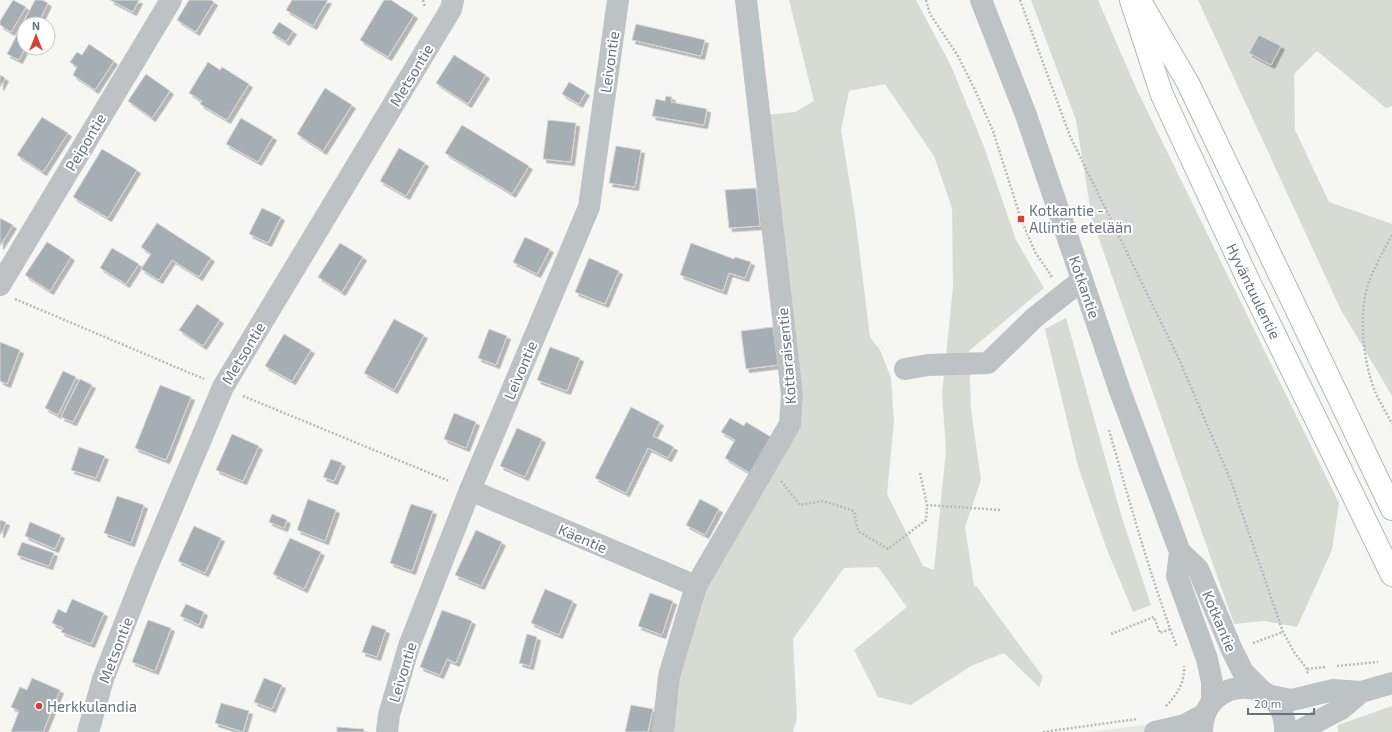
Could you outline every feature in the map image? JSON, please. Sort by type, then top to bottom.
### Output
[{"type":"highway","name":"Hyväntuulentie","points":[[1131,0],[1162,95],[1250,284],[1392,575]]},
{"type":"highway","name":"Hyväntuulentie","points":[[1139,0],[1188,83],[1392,509]]},
{"type":"street","name":"Peipontie","points":[[0,285],[171,0]]},
{"type":"street","name":"Metsontie","points":[[88,732],[103,679],[142,579],[223,387],[451,9],[453,0]]},
{"type":"street","name":"Leivontie","points":[[387,732],[389,715],[409,646],[470,490],[589,207],[618,0]]},
{"type":"street","name":"Kottaraisentie","points":[[663,732],[669,676],[696,586],[790,424],[792,395],[746,0]]},
{"type":"street","name":"Kotkantie","points":[[981,0],[1026,115],[1120,391],[1180,552],[1198,569],[1232,650],[1243,672],[1266,693],[1282,712],[1285,732]]},
{"type":"street","points":[[905,369],[928,365],[988,363],[1034,318],[1082,280]]},
{"type":"street","name":"Käentie","points":[[470,490],[696,586]]},
{"type":"street","name":"Kotkantie","points":[[1180,552],[1177,576],[1207,660],[1212,682],[1206,715]]},
{"type":"street","points":[[1147,726],[1185,725],[1206,715],[1228,691],[1240,688],[1292,700],[1333,690],[1360,692],[1392,683]]},
{"type":"street","points":[[1296,732],[1341,709],[1360,692]]},
{"type":"path","points":[[926,0],[930,14],[958,56],[978,98],[992,131],[1020,219],[1035,252],[1064,294]]},
{"type":"path","points":[[1020,0],[1070,136],[1179,359],[1231,481],[1283,632],[1294,652],[1307,669],[1310,681]]},
{"type":"path","points":[[1392,235],[1369,280],[1364,302],[1363,328],[1368,368],[1376,394],[1392,424]]},
{"type":"path","points":[[1107,423],[1134,519],[1170,630],[1178,648]]},
{"type":"path","points":[[767,464],[800,505],[823,501],[854,511],[858,531],[888,549],[926,520],[927,505],[920,473]]},
{"type":"path","points":[[927,505],[1001,510]]},
{"type":"path","points":[[1111,634],[1154,617],[1160,633],[1170,630]]},
{"type":"path","points":[[1247,645],[1283,632]]},
{"type":"path","points":[[1165,708],[1173,699],[1181,684],[1185,668],[1182,661]]},
{"type":"path","points":[[1307,669],[1380,662]]},
{"type":"path","points":[[1043,732],[1147,726]]},
{"type":"shaded area","points":[[789,0],[916,0],[951,66],[983,144],[1016,240],[1044,288],[969,351],[971,410],[981,480],[965,527],[974,586],[977,587],[1043,677],[1039,687],[1004,653],[971,666],[911,705],[878,697],[854,650],[907,607],[878,567],[844,568],[793,639],[797,718],[793,732],[671,732],[677,682],[704,590],[800,427],[767,115],[795,112],[814,101]],"holes":[[[885,84],[934,156],[952,208],[953,287],[942,394],[946,450],[934,570],[923,566],[887,494],[894,422],[891,378],[880,350],[870,337],[855,216],[841,130],[849,91]]]},
{"type":"shaded area","points":[[1031,0],[1098,0],[1136,88],[1339,503],[1332,550],[1297,627],[1264,621],[1234,624],[1092,219],[1076,120]]},
{"type":"shaded area","points":[[1198,0],[1392,0],[1392,106],[1386,108],[1317,51],[1294,74],[1295,130],[1329,202],[1392,224],[1392,396],[1340,308]]},
{"type":"shaded area","points":[[1066,318],[1122,518],[1151,605],[1133,612],[1106,547],[1078,466],[1045,329]]},
{"type":"shaded area","points":[[1392,706],[1392,732],[1338,732],[1338,725]]},
{"type":"shaded area","points":[[1153,724],[1155,732],[1087,732]]},
{"type":"building","points":[[13,0],[26,7],[21,16],[16,16],[16,24],[11,32],[0,25],[0,21]]},
{"type":"building","points":[[35,0],[42,0],[48,3],[42,16],[27,16]]},
{"type":"building","points":[[110,0],[139,0],[133,12]]},
{"type":"building","points":[[189,0],[211,0],[214,2],[196,32],[177,20]]},
{"type":"building","points":[[292,0],[328,0],[313,26],[286,10]]},
{"type":"building","points":[[384,0],[391,0],[414,15],[388,57],[360,40]]},
{"type":"building","points":[[279,22],[293,31],[286,42],[272,33]]},
{"type":"building","points":[[636,24],[705,40],[701,56],[632,40]]},
{"type":"building","points":[[1259,35],[1281,46],[1271,65],[1249,53]]},
{"type":"building","points":[[16,37],[16,56],[21,56],[19,60],[7,54]]},
{"type":"building","points":[[89,44],[114,61],[95,90],[73,75],[77,67],[70,62],[77,52],[82,55]]},
{"type":"building","points":[[454,55],[486,75],[468,104],[436,83]]},
{"type":"building","points":[[208,62],[220,70],[222,67],[249,84],[227,120],[200,104],[202,101],[189,93]]},
{"type":"building","points":[[146,74],[170,91],[152,118],[128,101]]},
{"type":"building","points":[[0,75],[5,78],[0,87]]},
{"type":"building","points":[[569,82],[586,92],[579,104],[562,94]]},
{"type":"building","points":[[325,88],[352,105],[323,151],[297,134]]},
{"type":"building","points":[[666,96],[672,97],[671,102],[707,109],[704,125],[652,116],[656,99],[665,101]]},
{"type":"building","points":[[42,117],[68,133],[43,172],[17,155]]},
{"type":"building","points":[[241,118],[273,137],[258,162],[226,144]]},
{"type":"building","points":[[548,120],[576,123],[571,162],[543,159]]},
{"type":"building","points":[[462,125],[529,166],[512,194],[445,153]]},
{"type":"building","points":[[616,146],[641,150],[635,187],[609,183]]},
{"type":"building","points":[[399,148],[425,163],[406,196],[380,181]]},
{"type":"building","points":[[102,149],[137,170],[108,218],[73,197]]},
{"type":"building","points":[[756,188],[760,226],[729,228],[725,190]]},
{"type":"building","points":[[262,208],[281,217],[268,243],[249,234]]},
{"type":"building","points":[[0,218],[13,225],[0,246]]},
{"type":"building","points":[[157,223],[211,258],[199,277],[172,260],[159,280],[141,269],[151,254],[141,247]]},
{"type":"building","points":[[525,237],[550,249],[537,274],[513,262]]},
{"type":"building","points":[[47,242],[71,257],[50,291],[25,275]]},
{"type":"building","points":[[340,243],[363,257],[342,292],[318,277]]},
{"type":"building","points":[[691,243],[734,259],[735,257],[751,262],[745,278],[729,273],[723,291],[680,275]]},
{"type":"building","points":[[112,248],[139,264],[126,284],[100,268]]},
{"type":"building","points":[[589,258],[619,271],[605,304],[575,292]]},
{"type":"building","points":[[197,304],[220,320],[203,346],[179,330]]},
{"type":"building","points":[[394,319],[424,335],[394,390],[364,373]]},
{"type":"building","points":[[773,327],[778,365],[746,369],[741,331]]},
{"type":"building","points":[[489,329],[507,336],[496,365],[478,358]]},
{"type":"building","points":[[284,334],[311,350],[292,381],[265,366]]},
{"type":"building","points":[[0,342],[20,350],[7,384],[0,381]]},
{"type":"building","points":[[550,347],[580,358],[567,391],[537,380]]},
{"type":"building","points":[[63,371],[76,377],[58,415],[45,408]]},
{"type":"building","points":[[80,379],[92,385],[73,422],[61,417]]},
{"type":"building","points":[[160,385],[191,397],[166,460],[135,448]]},
{"type":"building","points":[[631,407],[660,422],[653,436],[674,447],[668,458],[648,448],[626,493],[595,478]]},
{"type":"building","points":[[454,413],[476,422],[466,448],[444,439]]},
{"type":"building","points":[[730,418],[744,426],[746,422],[771,437],[750,473],[725,458],[735,440],[721,432]]},
{"type":"building","points":[[517,428],[542,439],[525,477],[500,466]]},
{"type":"building","points":[[232,434],[259,446],[243,481],[216,470]]},
{"type":"building","points":[[79,447],[105,456],[96,478],[71,470]]},
{"type":"building","points":[[331,459],[342,463],[334,481],[323,477]]},
{"type":"building","points":[[117,496],[144,505],[131,543],[104,533]]},
{"type":"building","points":[[308,499],[336,510],[325,541],[297,530]]},
{"type":"building","points":[[700,499],[719,509],[705,535],[686,525]]},
{"type":"building","points":[[411,504],[433,511],[412,571],[390,563]]},
{"type":"building","points":[[272,514],[287,520],[284,528],[269,522]]},
{"type":"building","points":[[0,520],[6,522],[1,534],[0,534]]},
{"type":"building","points":[[30,522],[61,535],[55,549],[25,536]]},
{"type":"building","points":[[194,526],[221,538],[205,573],[178,561]]},
{"type":"building","points":[[476,530],[502,542],[481,586],[455,575]]},
{"type":"building","points":[[290,538],[321,552],[304,589],[273,574]]},
{"type":"building","points":[[22,542],[54,553],[49,566],[17,555]]},
{"type":"building","points":[[545,589],[573,601],[559,635],[531,623]]},
{"type":"building","points":[[650,593],[673,601],[662,635],[638,626]]},
{"type":"building","points":[[72,599],[104,613],[91,644],[61,632],[63,628],[52,623],[58,609],[66,613]]},
{"type":"building","points":[[186,604],[204,612],[199,625],[180,616]]},
{"type":"building","points":[[442,610],[472,621],[456,663],[447,659],[440,675],[420,667]]},
{"type":"building","points":[[148,620],[171,628],[155,671],[132,662]]},
{"type":"building","points":[[372,625],[386,630],[377,657],[362,652]]},
{"type":"building","points":[[527,634],[537,637],[530,666],[519,663]]},
{"type":"building","points":[[32,678],[60,690],[43,732],[11,732],[19,711],[11,707],[20,687],[27,690]]},
{"type":"building","points":[[264,678],[282,685],[272,709],[254,702]]},
{"type":"building","points":[[221,703],[249,711],[243,732],[215,723]]},
{"type":"building","points":[[631,705],[653,709],[648,732],[625,732]]},
{"type":"building","points":[[337,727],[364,729],[364,732],[337,732]]},
{"type":"place","name":"Kotkantie - Allintie etelään","points":[[1021,219]]},
{"type":"place","name":"Herkkulandia","points":[[39,706]]}]
